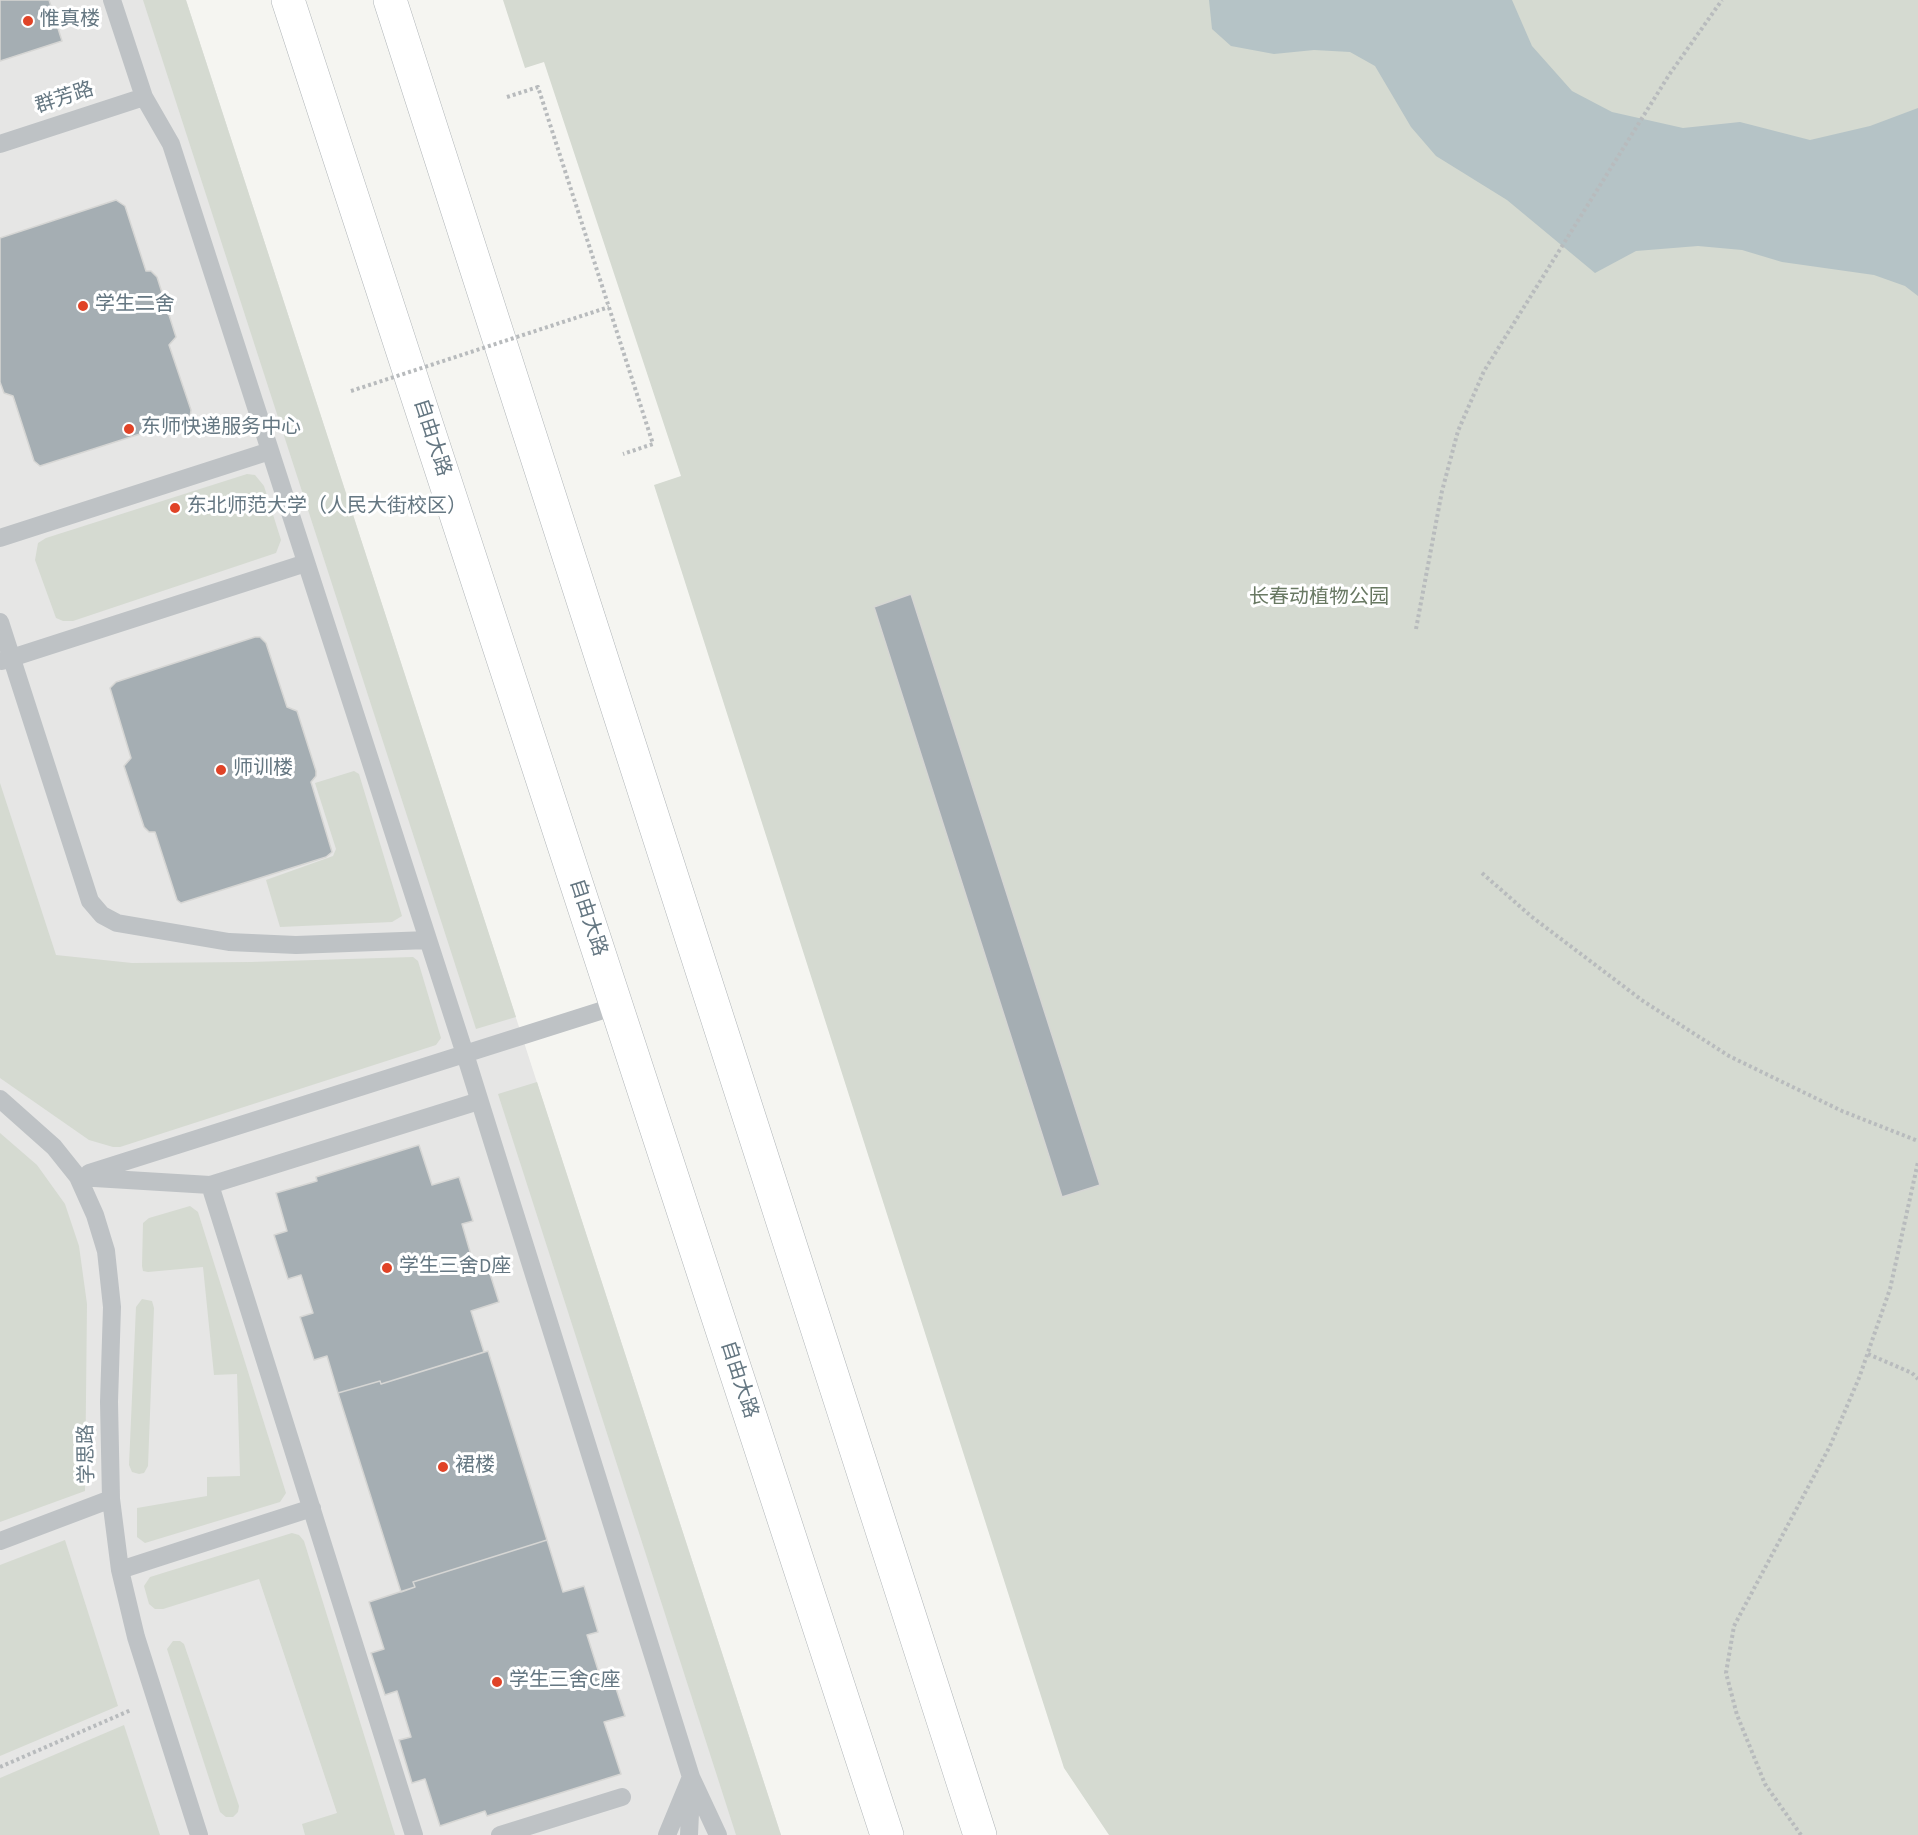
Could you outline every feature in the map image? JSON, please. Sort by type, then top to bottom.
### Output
[{"type":"main road","name":"自由大路","points":[[288,0],[887,1835]]},
{"type":"main road","points":[[390,0],[980,1835]]},
{"type":"lane","points":[[112,0],[144,97],[171,144],[465,1054],[692,1777],[718,1835]]},
{"type":"lane","name":"群芳路","points":[[0,144],[144,97]]},
{"type":"lane","points":[[0,538],[270,451]]},
{"type":"lane","points":[[6,660],[306,563]]},
{"type":"lane","points":[[0,622],[6,660],[90,901],[102,915],[117,923],[230,942],[296,945],[428,940]]},
{"type":"lane","points":[[78,1177],[616,1006]]},
{"type":"lane","name":"学思路","points":[[0,1099],[54,1147],[78,1177],[104,1242],[112,1307],[109,1402],[111,1499],[120,1570],[136,1637],[199,1835]]},
{"type":"lane","points":[[78,1177],[210,1185],[479,1101]]},
{"type":"lane","points":[[210,1185],[414,1835]]},
{"type":"lane","points":[[0,1541],[111,1499]]},
{"type":"lane","points":[[120,1570],[312,1508]]},
{"type":"lane","points":[[667,1835],[692,1777]]},
{"type":"lane","points":[[689,1835],[692,1777]]},
{"type":"lane","points":[[500,1835],[622,1797]]},
{"type":"path","points":[[1416,628],[1442,491],[1458,431],[1484,371],[1669,75],[1722,0]]},
{"type":"path","points":[[507,97],[538,87],[609,307],[653,444],[622,454]]},
{"type":"path","points":[[351,392],[609,307]]},
{"type":"path","points":[[1482,873],[1532,917],[1643,1001],[1729,1056],[1842,1111],[1918,1141]]},
{"type":"path","points":[[1800,1835],[1765,1784],[1737,1715],[1726,1673],[1734,1626],[1830,1446],[1868,1354],[1890,1289],[1918,1162]]},
{"type":"path","points":[[1868,1354],[1912,1373],[1918,1379]]},
{"type":"path","points":[[0,1767],[156,1699]]},
{"type":"shaded area","name":"东北师范大学（人民大街校区）","points":[[0,0],[186,0],[781,1835],[0,1835]]},
{"type":"shaded area","points":[[1209,0],[1512,0],[1532,46],[1572,91],[1612,112],[1683,128],[1740,122],[1810,140],[1870,126],[1918,108],[1918,296],[1905,286],[1874,275],[1782,262],[1742,250],[1698,246],[1636,251],[1595,273],[1507,200],[1436,156],[1411,127],[1375,66],[1350,52],[1314,50],[1274,54],[1231,46],[1212,29]]},
{"type":"green space","points":[[143,0],[186,0],[516,1017],[476,1029]]},
{"type":"green space","name":"长春动植物公园","points":[[503,0],[1918,0],[1918,1835],[1109,1835],[1064,1768],[654,485],[681,476],[544,62],[525,68]]},
{"type":"green space","points":[[247,474],[255,475],[264,486],[281,540],[276,553],[73,621],[56,618],[35,560],[38,543],[46,538]]},
{"type":"green space","points":[[354,771],[359,774],[402,916],[392,922],[280,927],[266,880],[333,856],[336,849],[315,783]]},
{"type":"green space","points":[[0,783],[56,955],[132,963],[413,957],[418,961],[441,1038],[436,1045],[120,1147],[89,1140],[0,1078]]},
{"type":"green space","points":[[537,1082],[781,1835],[736,1835],[498,1094]]},
{"type":"green space","points":[[0,1133],[37,1165],[65,1204],[79,1246],[87,1304],[85,1491],[0,1522]]},
{"type":"green space","points":[[190,1206],[198,1212],[286,1493],[280,1502],[145,1543],[137,1537],[137,1508],[207,1496],[207,1477],[240,1476],[237,1374],[214,1375],[203,1267],[148,1272],[143,1271],[142,1266],[143,1223],[149,1218]]},
{"type":"green space","points":[[142,1299],[152,1301],[154,1308],[148,1466],[144,1473],[139,1474],[132,1472],[129,1465],[136,1307]]},
{"type":"green space","points":[[292,1533],[299,1535],[304,1541],[395,1835],[305,1835],[302,1824],[337,1813],[259,1579],[163,1609],[155,1609],[149,1604],[144,1586],[150,1577]]},
{"type":"green space","points":[[65,1540],[118,1706],[0,1756],[0,1565]]},
{"type":"green space","points":[[173,1641],[180,1641],[184,1644],[239,1806],[238,1812],[233,1817],[226,1817],[220,1812],[167,1649]]},
{"type":"green space","points":[[124,1725],[160,1835],[0,1835],[0,1778]]},
{"type":"building","name":"惟真楼","points":[[0,0],[49,0],[62,41],[0,61]]},
{"type":"building","name":"学生二舍","points":[[116,200],[125,206],[146,271],[151,271],[157,277],[176,337],[169,345],[191,410],[190,418],[40,466],[34,461],[13,396],[4,393],[0,382],[0,238]]},
{"type":"building","points":[[911,594],[1100,1185],[1062,1197],[874,607]]},
{"type":"building","name":"师训楼","points":[[260,637],[266,643],[287,707],[297,711],[316,771],[316,776],[311,782],[332,852],[326,857],[181,903],[177,900],[155,832],[149,832],[144,827],[124,766],[131,758],[110,688],[116,682]]},
{"type":"building","name":"学生三舍D座","points":[[419,1145],[432,1185],[459,1177],[473,1221],[462,1224],[473,1262],[485,1258],[499,1302],[471,1311],[484,1352],[381,1384],[380,1381],[338,1393],[327,1356],[314,1360],[300,1317],[313,1313],[301,1275],[288,1279],[274,1235],[287,1231],[276,1193],[317,1181],[316,1177]]},
{"type":"building","name":"裙楼","points":[[488,1351],[547,1540],[413,1582],[415,1587],[401,1592],[338,1393],[380,1381],[381,1384]]},
{"type":"building","name":"学生三舍C座","points":[[547,1540],[563,1592],[584,1586],[598,1632],[587,1635],[599,1673],[610,1670],[625,1716],[604,1722],[621,1774],[487,1816],[485,1811],[440,1826],[425,1779],[412,1783],[399,1740],[411,1737],[397,1691],[385,1695],[371,1653],[384,1649],[369,1602],[415,1587],[413,1582]]},
{"type":"place","name":"惟真楼","points":[[28,21]]},
{"type":"place","name":"学生二舍","points":[[83,306]]},
{"type":"place","name":"东师快递服务中心","points":[[129,429]]},
{"type":"place","name":"东北师范大学（人民大街校区）","points":[[175,508]]},
{"type":"place","name":"师训楼","points":[[221,770]]},
{"type":"place","name":"学生三舍D座","points":[[387,1268]]},
{"type":"place","name":"裙楼","points":[[443,1467]]},
{"type":"place","name":"学生三舍C座","points":[[497,1682]]}]
